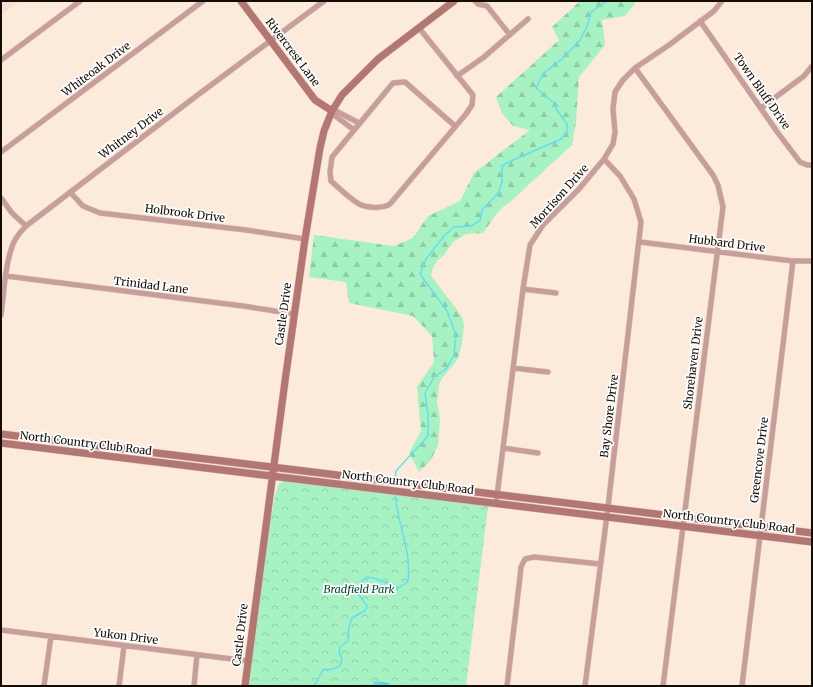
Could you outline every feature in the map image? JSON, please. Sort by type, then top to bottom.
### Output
[{"type":"main road","name":"Rivercrest Lane","points":[[241,1],[315,100],[332,111]]},
{"type":"main road","name":"Castle Drive","points":[[245,686],[294,314],[305,239],[324,130],[332,111],[342,95],[378,59],[454,1]]},
{"type":"main road","name":"North Country Club Road","points":[[1,434],[812,533]]},
{"type":"main road","name":"North Country Club Road","points":[[1,443],[812,542]]},
{"type":"main road","points":[[135,460],[136,450]]},
{"type":"main road","points":[[440,497],[442,487]]},
{"type":"street","points":[[1,60],[80,1]]},
{"type":"street","name":"Whiteoak Drive","points":[[1,152],[203,1]]},
{"type":"street","name":"Whitney Drive","points":[[1,315],[11,249],[17,236],[26,226],[324,1]]},
{"type":"street","points":[[475,1],[478,4],[487,3],[510,35]]},
{"type":"street","name":"Morrison Drive","points":[[496,504],[523,289],[530,245],[543,225],[579,189],[604,159],[613,144],[615,132],[613,109],[615,92],[623,80],[635,68],[714,11],[722,1]]},
{"type":"street","points":[[457,76],[484,57],[528,19]]},
{"type":"street","name":"Town Bluff Drive","points":[[700,21],[800,162],[807,165],[812,165]]},
{"type":"street","points":[[419,28],[472,95],[472,105],[455,126],[390,204],[385,207],[359,204],[331,181],[330,172],[332,157],[393,83],[399,81],[405,82],[455,126]]},
{"type":"street","points":[[761,108],[804,76],[812,66]]},
{"type":"street","name":"Shorehaven Drive","points":[[635,68],[713,175],[718,185],[723,207],[663,686]]},
{"type":"street","points":[[332,111],[336,111],[359,123]]},
{"type":"street","points":[[332,111],[334,116],[354,130]]},
{"type":"street","name":"Bay Shore Drive","points":[[584,686],[608,508],[640,242],[641,222],[634,199],[620,176],[604,159]]},
{"type":"street","name":"Holbrook Drive","points":[[70,192],[84,206],[100,213],[238,229],[305,239]]},
{"type":"street","points":[[1,198],[12,213],[26,226]]},
{"type":"street","name":"Hubbard Drive","points":[[640,242],[793,261],[812,261]]},
{"type":"street","name":"Greencove Drive","points":[[742,686],[793,261]]},
{"type":"street","name":"Trinidad Lane","points":[[6,276],[243,306],[294,314]]},
{"type":"street","points":[[523,289],[556,293]]},
{"type":"street","points":[[513,368],[548,372]]},
{"type":"street","points":[[503,448],[538,453]]},
{"type":"street","points":[[507,686],[520,572],[525,559],[534,557],[600,564]]},
{"type":"street","name":"Yukon Drive","points":[[1,630],[248,661]]},
{"type":"street","points":[[44,686],[51,636]]},
{"type":"street","points":[[119,686],[124,646]]},
{"type":"street","points":[[194,686],[197,655]]},
{"type":"shaded area","points":[[1,1],[20,1],[1,15]]},
{"type":"green space","points":[[580,1],[637,1],[625,16],[602,20],[605,45],[579,77],[576,122],[572,145],[503,207],[483,233],[466,234],[453,242],[433,268],[431,276],[458,311],[463,319],[464,327],[458,359],[439,384],[437,402],[440,419],[438,445],[431,460],[419,472],[409,453],[421,431],[417,387],[434,362],[432,336],[413,316],[349,303],[346,282],[309,277],[314,235],[394,246],[413,238],[428,216],[460,201],[474,173],[530,130],[513,126],[502,113],[496,97],[559,40],[552,27]]},
{"type":"green space","name":"Bradfield Park","points":[[284,481],[488,506],[466,686],[248,686],[266,544],[275,495],[279,484]]},
{"type":"water","points":[[374,681],[390,683],[390,686],[373,686]]},
{"type":"waterway","points":[[395,480],[396,471],[428,436],[428,414],[425,393],[434,377],[446,369],[454,355],[456,335],[447,311],[420,274],[426,259],[444,236],[454,227],[471,226],[480,221],[482,210],[499,192],[502,182],[502,166],[561,139],[567,132],[567,124],[556,109],[555,104],[536,88],[544,73],[562,59],[580,40],[587,27],[591,12],[607,1]]},
{"type":"waterway","points":[[314,686],[323,670],[333,669],[340,666],[342,658],[339,653],[340,647],[348,641],[349,627],[352,618],[366,610],[367,606],[359,595],[358,586],[366,577],[374,578],[399,588],[408,581],[408,559],[398,516],[395,494]]}]
